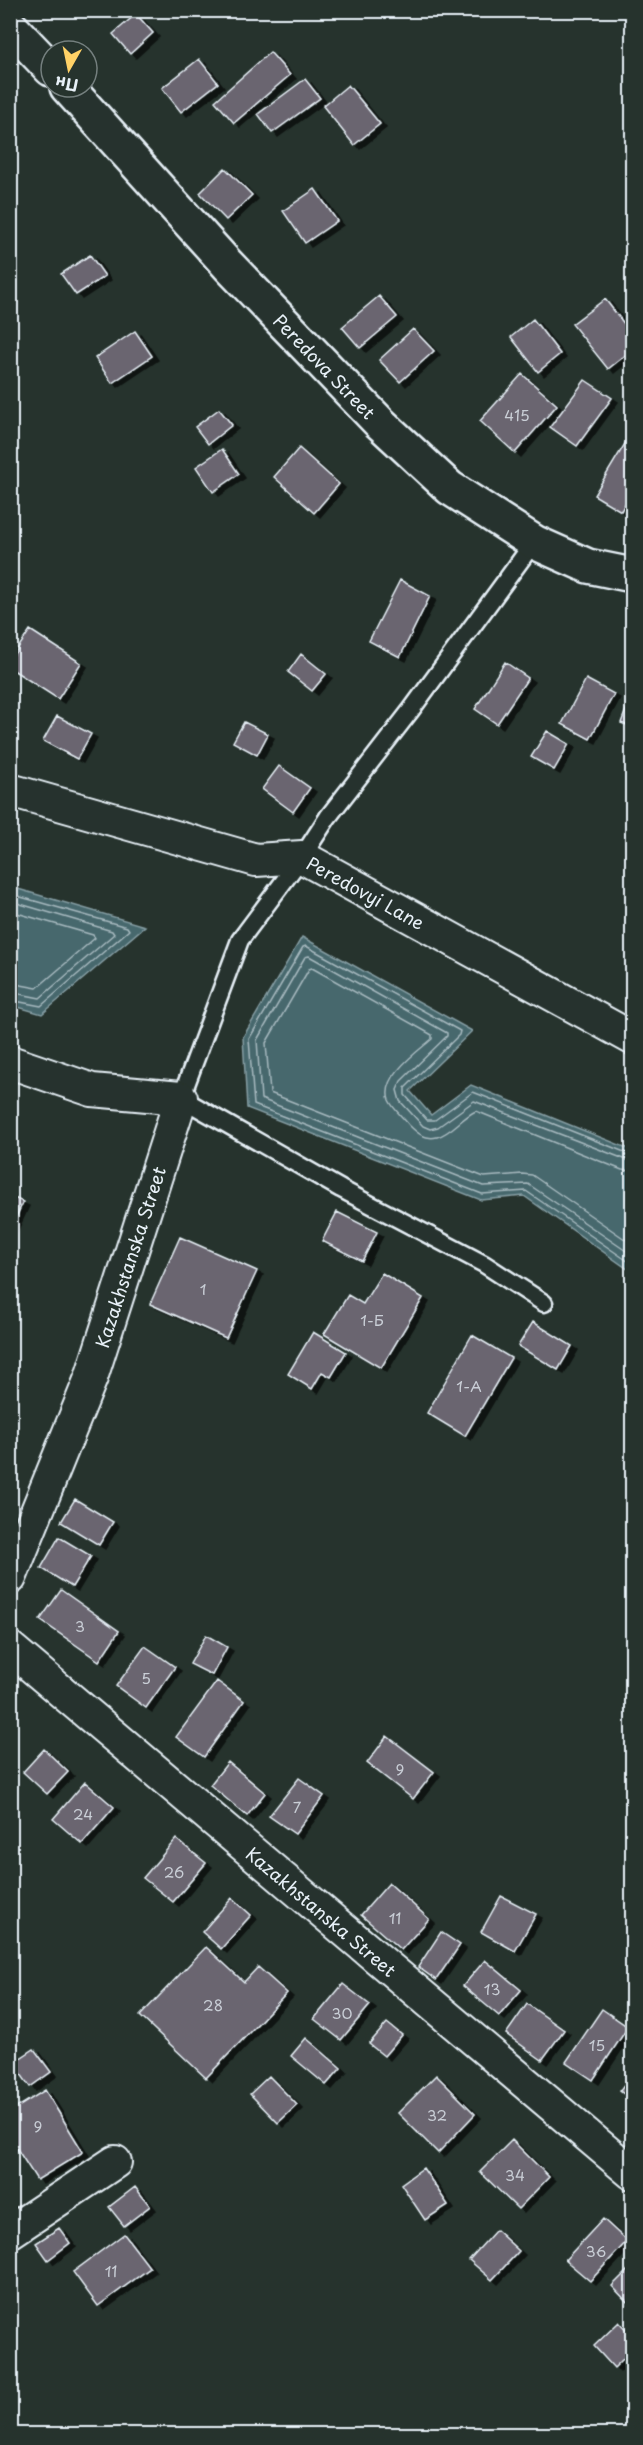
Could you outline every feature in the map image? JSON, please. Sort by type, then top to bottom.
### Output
[{"type":"street","points":[[10,26],[39,56]]},
{"type":"street","name":"Peredova Street","points":[[78,99],[228,265],[380,423],[450,488],[534,542],[588,566],[633,575]]},
{"type":"street","name":"Peredovyi Lane","points":[[10,790],[256,860],[302,857],[633,1038]]},
{"type":"street","points":[[10,1062],[93,1090],[180,1098]]},
{"type":"street","name":"Kazakhstanska Street","points":[[10,1578],[91,1378],[180,1098]]},
{"type":"street","name":"Kazakhstanska Street","points":[[10,1648],[633,2173]]},
{"type":"street","points":[[10,2232],[114,2162]]},
{"type":"lane","points":[[534,542],[411,710],[328,817],[302,857],[240,940],[180,1098],[341,1189],[484,1264],[544,1303]]},
{"type":"water","points":[[11,887],[145,926],[42,1014],[11,1005]]},
{"type":"water","points":[[302,937],[472,1031],[410,1091],[431,1115],[471,1085],[632,1150],[632,1272],[524,1196],[481,1200],[247,1108],[243,1037]]},
{"type":"building","points":[[136,14],[153,33],[130,54],[113,34]]},
{"type":"building","points":[[270,52],[290,75],[234,123],[215,101]]},
{"type":"building","points":[[199,59],[218,83],[181,112],[162,88]]},
{"type":"building","points":[[305,79],[320,98],[272,133],[258,114]]},
{"type":"building","points":[[348,85],[380,124],[354,145],[323,106]]},
{"type":"building","points":[[225,168],[252,195],[226,220],[200,193]]},
{"type":"building","points":[[315,189],[337,221],[305,243],[283,211]]},
{"type":"building","points":[[90,255],[105,276],[76,295],[61,274]]},
{"type":"building","points":[[379,296],[397,317],[360,348],[342,327]]},
{"type":"building","points":[[605,299],[632,334],[632,350],[608,369],[572,324]]},
{"type":"building","points":[[533,319],[560,354],[538,372],[511,337]]},
{"type":"building","points":[[413,329],[434,351],[400,382],[379,360]]},
{"type":"building","points":[[135,331],[152,356],[112,383],[95,358]]},
{"type":"building","points":[[522,374],[557,405],[515,453],[480,421]]},
{"type":"building","points":[[585,380],[612,398],[577,446],[550,427]]},
{"type":"building","points":[[219,409],[232,425],[208,444],[195,427]]},
{"type":"building","points":[[626,442],[632,446],[632,491],[621,511],[594,495]]},
{"type":"building","points":[[299,448],[339,484],[314,513],[274,477]]},
{"type":"building","points":[[222,449],[239,474],[213,492],[196,467]]},
{"type":"building","points":[[400,580],[430,596],[400,657],[369,641]]},
{"type":"building","points":[[30,630],[81,663],[58,699],[10,668],[10,660]]},
{"type":"building","points":[[301,654],[326,674],[312,691],[288,672]]},
{"type":"building","points":[[505,662],[528,678],[497,724],[475,709]]},
{"type":"building","points":[[586,679],[614,694],[590,739],[562,724]]},
{"type":"building","points":[[632,694],[632,727],[621,723]]},
{"type":"building","points":[[57,716],[91,734],[77,759],[43,741]]},
{"type":"building","points":[[244,722],[268,734],[257,755],[233,742]]},
{"type":"building","points":[[547,731],[569,744],[554,770],[531,757]]},
{"type":"building","points":[[279,766],[310,788],[293,812],[262,789]]},
{"type":"building","points":[[10,1196],[23,1202],[10,1230]]},
{"type":"building","points":[[337,1212],[377,1232],[362,1261],[322,1241]]},
{"type":"building","points":[[180,1237],[257,1271],[226,1338],[150,1304]]},
{"type":"building","points":[[382,1273],[423,1298],[381,1368],[324,1334],[348,1295],[363,1304]]},
{"type":"building","points":[[533,1322],[572,1346],[558,1370],[518,1346]]},
{"type":"building","points":[[313,1332],[346,1352],[331,1377],[322,1372],[312,1389],[288,1374]]},
{"type":"building","points":[[472,1335],[511,1358],[465,1436],[427,1413]]},
{"type":"building","points":[[75,1499],[113,1522],[99,1545],[61,1522]]},
{"type":"building","points":[[59,1537],[91,1556],[72,1587],[41,1568]]},
{"type":"building","points":[[61,1590],[119,1631],[99,1661],[40,1620]]},
{"type":"building","points":[[206,1635],[227,1647],[212,1675],[190,1664]]},
{"type":"building","points":[[145,1646],[175,1667],[146,1708],[116,1686]]},
{"type":"building","points":[[217,1681],[244,1701],[204,1757],[176,1737]]},
{"type":"building","points":[[387,1736],[434,1772],[413,1799],[367,1763]]},
{"type":"building","points":[[44,1749],[68,1772],[47,1794],[23,1772]]},
{"type":"building","points":[[228,1762],[265,1793],[247,1816],[210,1785]]},
{"type":"building","points":[[299,1778],[324,1796],[295,1834],[269,1816]]},
{"type":"building","points":[[85,1782],[114,1807],[82,1844],[53,1819]]},
{"type":"building","points":[[176,1839],[206,1863],[173,1902],[143,1878]]},
{"type":"building","points":[[389,1883],[429,1919],[401,1950],[361,1915]]},
{"type":"building","points":[[501,1896],[536,1914],[515,1951],[481,1932]]},
{"type":"building","points":[[232,1898],[251,1915],[221,1949],[202,1932]]},
{"type":"building","points":[[441,1932],[460,1945],[436,1980],[418,1967]]},
{"type":"building","points":[[206,1947],[244,1982],[258,1967],[287,1993],[206,2078],[140,2016]]},
{"type":"building","points":[[485,1960],[521,1990],[499,2016],[463,1986]]},
{"type":"building","points":[[343,1984],[370,2005],[341,2040],[314,2019]]},
{"type":"building","points":[[527,2004],[564,2030],[542,2060],[506,2034]]},
{"type":"building","points":[[602,2009],[628,2027],[593,2080],[566,2062]]},
{"type":"building","points":[[387,2023],[402,2035],[384,2056],[369,2044]]},
{"type":"building","points":[[306,2038],[341,2068],[326,2085],[291,2056]]},
{"type":"building","points":[[34,2049],[51,2072],[30,2087],[13,2063]]},
{"type":"building","points":[[632,2074],[632,2100],[620,2091]]},
{"type":"building","points":[[436,2075],[475,2114],[438,2153],[398,2113]]},
{"type":"building","points":[[269,2076],[297,2105],[278,2123],[250,2094]]},
{"type":"building","points":[[45,2090],[83,2152],[37,2180],[10,2138],[10,2112]]},
{"type":"building","points":[[512,2140],[549,2177],[518,2209],[480,2172]]},
{"type":"building","points":[[423,2168],[448,2205],[425,2220],[401,2184]]},
{"type":"building","points":[[135,2187],[150,2206],[124,2226],[109,2207]]},
{"type":"building","points":[[603,2219],[627,2241],[590,2281],[565,2260]]},
{"type":"building","points":[[59,2228],[70,2243],[48,2260],[36,2243]]},
{"type":"building","points":[[496,2230],[519,2251],[492,2280],[469,2260]]},
{"type":"building","points":[[124,2234],[150,2268],[98,2306],[73,2272]]},
{"type":"building","points":[[632,2266],[632,2307],[612,2286]]},
{"type":"building","points":[[619,2322],[632,2336],[632,2350],[614,2368],[594,2346]]},
{"type":"building","points":[[632,2389],[632,2406],[624,2397]]}]
